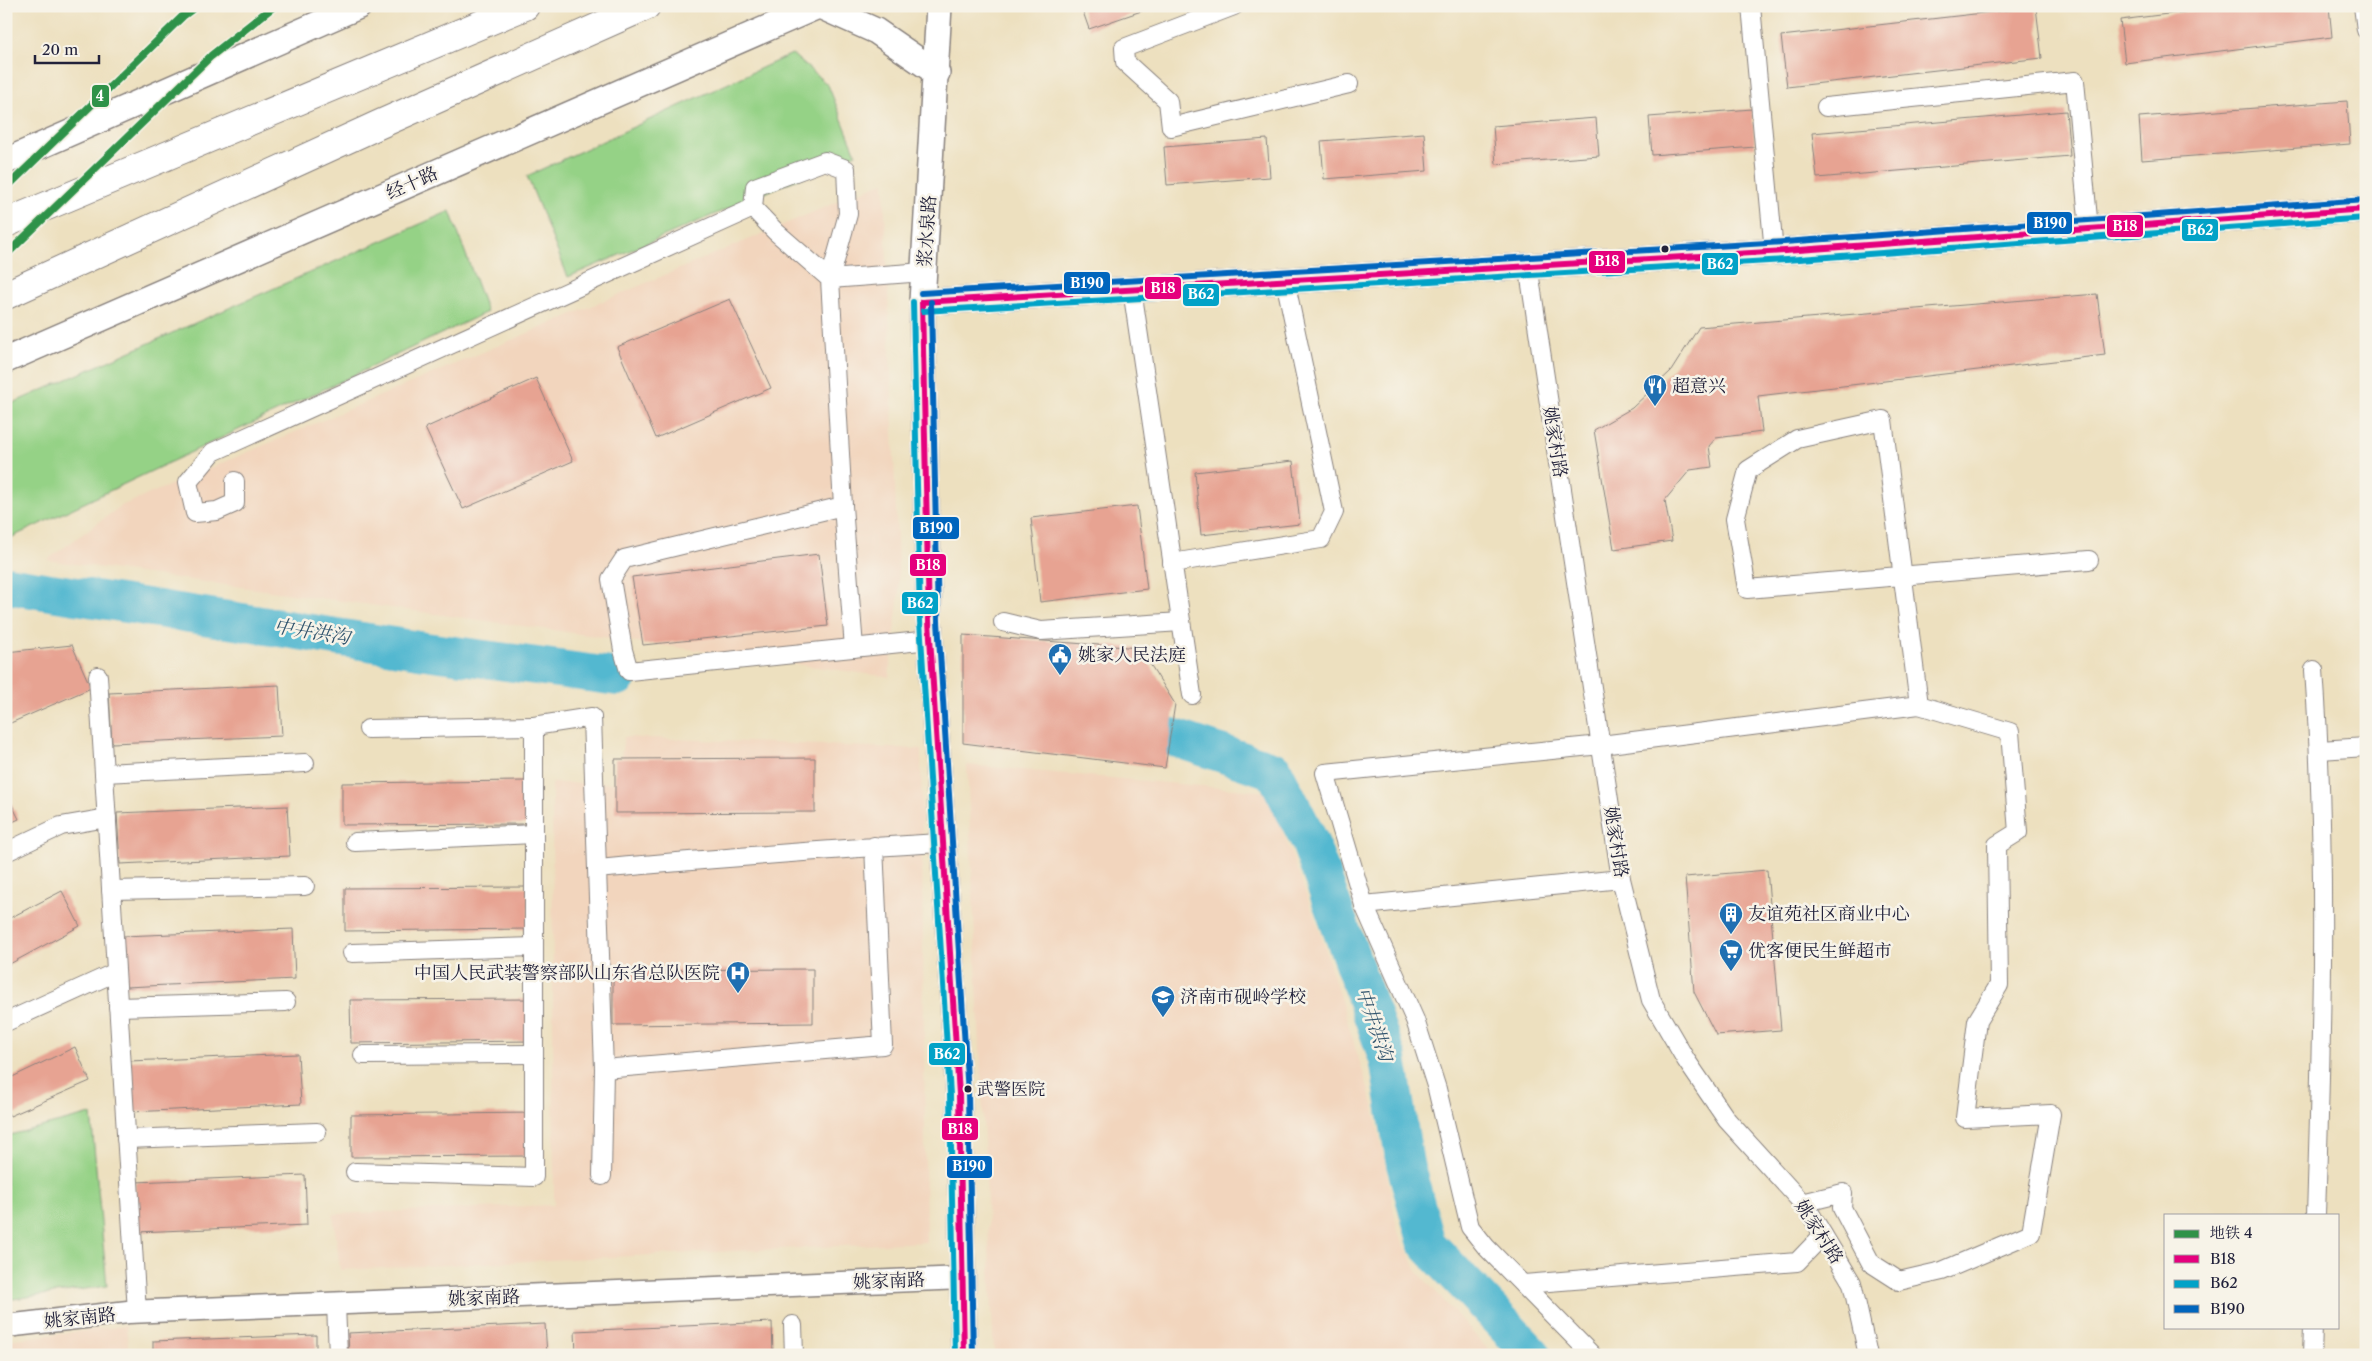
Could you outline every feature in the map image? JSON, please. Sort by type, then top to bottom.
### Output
[{"type":"highway","points":[[16,218],[525,6]]},
{"type":"highway","points":[[6,295],[378,125],[646,6]]},
{"type":"main road","points":[[6,161],[359,6]]},
{"type":"main road","points":[[819,6],[876,31],[937,74]]},
{"type":"main road","name":"经十路","points":[[6,360],[819,6]]},
{"type":"main road","name":"浆水泉路","points":[[940,6],[922,302],[930,640],[941,843],[959,1095],[964,1355]]},
{"type":"main road","points":[[922,302],[1528,264],[1774,252],[2089,228],[2366,210]]},
{"type":"street","points":[[1234,6],[1124,48],[1125,62],[1168,101],[1171,127],[1349,84]]},
{"type":"street","points":[[1751,6],[1774,252]]},
{"type":"street","points":[[2363,6],[2366,30]]},
{"type":"street","points":[[1826,107],[2075,80],[2089,228]]},
{"type":"street","points":[[854,648],[843,506],[830,279],[848,214],[846,169],[825,161],[755,187],[753,208],[776,232],[830,279],[924,272]]},
{"type":"street","points":[[235,481],[235,503],[217,511],[195,513],[188,482],[213,452],[753,208]]},
{"type":"street","name":"姚家村路","points":[[1528,264],[1621,879],[1651,1000],[1686,1060],[1727,1120],[1802,1203],[1823,1235],[1852,1283],[1868,1355]]},
{"type":"street","points":[[1172,563],[1321,539],[1334,512],[1285,280]]},
{"type":"street","points":[[1132,289],[1192,696]]},
{"type":"street","points":[[1919,705],[1903,577],[1883,420],[1797,439],[1748,470],[1735,519],[1747,589],[1903,577],[2089,560]]},
{"type":"street","points":[[843,506],[624,559],[611,579],[622,650],[629,671],[930,640]]},
{"type":"street","points":[[1003,622],[1041,631],[1181,622]]},
{"type":"street","points":[[2314,670],[2320,750],[2323,996],[2316,1214]]},
{"type":"street","points":[[98,676],[137,1312]]},
{"type":"street","points":[[1592,1355],[1486,1247],[1470,1227],[1437,1089],[1415,1020],[1364,905],[1325,773],[1601,746],[1919,705],[2010,732],[2018,832],[1997,845],[2000,985],[1978,1021],[1965,1118],[2051,1114],[2031,1233],[1942,1271],[1899,1281],[1871,1263],[1842,1208],[1843,1193],[1802,1203]]},
{"type":"street","points":[[368,729],[534,726],[592,717],[604,1069],[602,1176]]},
{"type":"street","points":[[355,1172],[534,1176],[534,726]]},
{"type":"street","points":[[2320,750],[2366,747]]},
{"type":"street","points":[[104,773],[305,764]]},
{"type":"street","points":[[6,852],[61,826],[107,818]]},
{"type":"street","points":[[355,842],[534,834]]},
{"type":"street","points":[[597,869],[874,846],[941,843]]},
{"type":"street","points":[[604,1069],[883,1046],[874,846]]},
{"type":"street","points":[[1364,905],[1621,879]]},
{"type":"street","points":[[111,890],[305,886]]},
{"type":"street","points":[[352,952],[534,948]]},
{"type":"street","points":[[6,1022],[116,972]]},
{"type":"street","points":[[118,1007],[286,1002]]},
{"type":"street","points":[[363,1055],[534,1054]]},
{"type":"street","points":[[126,1139],[317,1132]]},
{"type":"street","points":[[1524,1284],[1796,1262],[1823,1235]]},
{"type":"street","name":"姚家南路","points":[[6,1326],[137,1312],[963,1278]]},
{"type":"street","points":[[336,1304],[338,1355]]},
{"type":"street","points":[[793,1325],[794,1355]]},
{"type":"street","points":[[2312,1355],[2313,1328]]},
{"type":"shaded area","points":[[884,182],[899,593],[889,677],[47,560],[121,506]]},
{"type":"shaded area","name":"中国人民武装警察部队山东省总队医院","points":[[624,737],[921,749],[926,1242],[340,1270],[333,1214],[554,1205],[552,783],[617,783]]},
{"type":"shaded area","name":"济南市砚岭学校","points":[[967,765],[1268,792],[1319,929],[1374,1108],[1398,1232],[1417,1271],[1493,1355],[994,1355]]},
{"type":"shaded area","points":[[126,1326],[129,1355],[6,1355],[6,1340]]},
{"type":"green space","points":[[792,54],[828,85],[856,154],[568,277],[527,176]]},
{"type":"green space","points":[[450,211],[487,312],[6,540],[6,406]]},
{"type":"green space","points":[[91,1114],[107,1286],[6,1300],[6,1136]]},
{"type":"building","points":[[1081,6],[1153,6],[1153,7],[1089,29]]},
{"type":"building","points":[[2232,6],[2329,6],[2332,37],[2125,63],[2120,20]]},
{"type":"building","points":[[2036,7],[2042,58],[1787,87],[1781,36]]},
{"type":"building","points":[[2347,101],[2350,144],[2142,160],[2139,117]]},
{"type":"building","points":[[1752,109],[1755,147],[1652,155],[1649,117]]},
{"type":"building","points":[[2066,111],[2070,156],[1817,178],[1812,133]]},
{"type":"building","points":[[1596,118],[1599,156],[1496,164],[1493,126]]},
{"type":"building","points":[[1424,133],[1427,171],[1324,179],[1321,141]]},
{"type":"building","points":[[1267,139],[1270,177],[1167,185],[1164,147]]},
{"type":"building","points":[[2097,294],[2105,355],[1758,396],[1762,432],[1716,438],[1709,446],[1712,467],[1690,470],[1665,500],[1672,541],[1614,549],[1594,430],[1632,408],[1671,371],[1699,327]]},
{"type":"building","points":[[730,299],[771,388],[656,438],[617,347]]},
{"type":"building","points":[[536,378],[573,461],[463,509],[425,428]]},
{"type":"building","points":[[1293,461],[1300,524],[1201,535],[1195,472]]},
{"type":"building","points":[[1137,506],[1147,589],[1040,602],[1031,518]]},
{"type":"building","points":[[819,554],[828,626],[643,645],[632,577]]},
{"type":"building","name":"姚家人民法庭","points":[[963,635],[1140,648],[1175,704],[1165,768],[963,743]]},
{"type":"building","points":[[72,645],[91,688],[6,725],[6,652]]},
{"type":"building","points":[[279,685],[282,736],[112,743],[109,693]]},
{"type":"building","points":[[815,758],[815,812],[615,813],[615,759]]},
{"type":"building","points":[[525,781],[526,824],[342,825],[342,783]]},
{"type":"building","points":[[6,793],[19,819],[6,825]]},
{"type":"building","points":[[287,806],[290,856],[120,864],[117,813]]},
{"type":"building","name":"友谊苑社区商业中心","points":[[1767,870],[1781,1030],[1716,1035],[1694,992],[1685,877]]},
{"type":"building","points":[[528,887],[529,929],[345,931],[345,888]]},
{"type":"building","points":[[62,891],[80,926],[6,966],[6,920]]},
{"type":"building","points":[[293,929],[295,979],[126,987],[123,936]]},
{"type":"building","points":[[813,969],[813,1023],[613,1025],[613,970]]},
{"type":"building","points":[[534,999],[534,1041],[351,1043],[350,1000]]},
{"type":"building","points":[[75,1047],[90,1081],[10,1116],[6,1110],[6,1080]]},
{"type":"building","points":[[298,1054],[301,1104],[131,1112],[129,1061]]},
{"type":"building","points":[[535,1113],[535,1156],[351,1157],[351,1115]]},
{"type":"building","points":[[305,1175],[307,1225],[137,1232],[135,1182]]},
{"type":"building","points":[[772,1322],[773,1355],[576,1355],[575,1331]]},
{"type":"building","points":[[545,1324],[547,1355],[349,1355],[348,1333]]},
{"type":"building","points":[[316,1335],[316,1355],[153,1355],[153,1341]]},
{"type":"waterway","name":"中井洪沟","points":[[6,585],[425,651],[618,677]]},
{"type":"waterway","name":"中井洪沟","points":[[1172,737],[1274,771],[1309,840],[1388,1059],[1405,1164],[1427,1244],[1533,1355]]},
{"type":"metro line","name":"4","points":[[6,188],[184,15],[196,6]]},
{"type":"metro line","name":"4","points":[[6,255],[211,56],[274,6]]},
{"type":"transit line","name":"B190","points":[[921,293],[1784,242],[2365,200]]},
{"type":"transit line","name":"B18","points":[[922,302],[1785,251],[2366,209]]},
{"type":"transit line","name":"B62","points":[[923,311],[1786,260],[2366,218]]},
{"type":"transit line","name":"B62","points":[[913,302],[920,621],[950,1095],[955,1355]]},
{"type":"transit line","name":"B18","points":[[922,302],[929,621],[959,1095],[964,1355]]},
{"type":"transit line","name":"B190","points":[[931,302],[938,621],[968,1094],[973,1355]]},
{"type":"place","name":"超意兴","points":[[1655,407]]},
{"type":"place","name":"姚家人民法庭","points":[[1060,676]]},
{"type":"place","name":"友谊苑社区商业中心","points":[[1731,935]]},
{"type":"place","name":"优客便民生鲜超市","points":[[1731,972]]},
{"type":"place","name":"中国人民武装警察部队山东省总队医院","points":[[738,994]]},
{"type":"place","name":"济南市砚岭学校","points":[[1163,1018]]},
{"type":"place","name":"武警医院","points":[[968,1089]]}]
